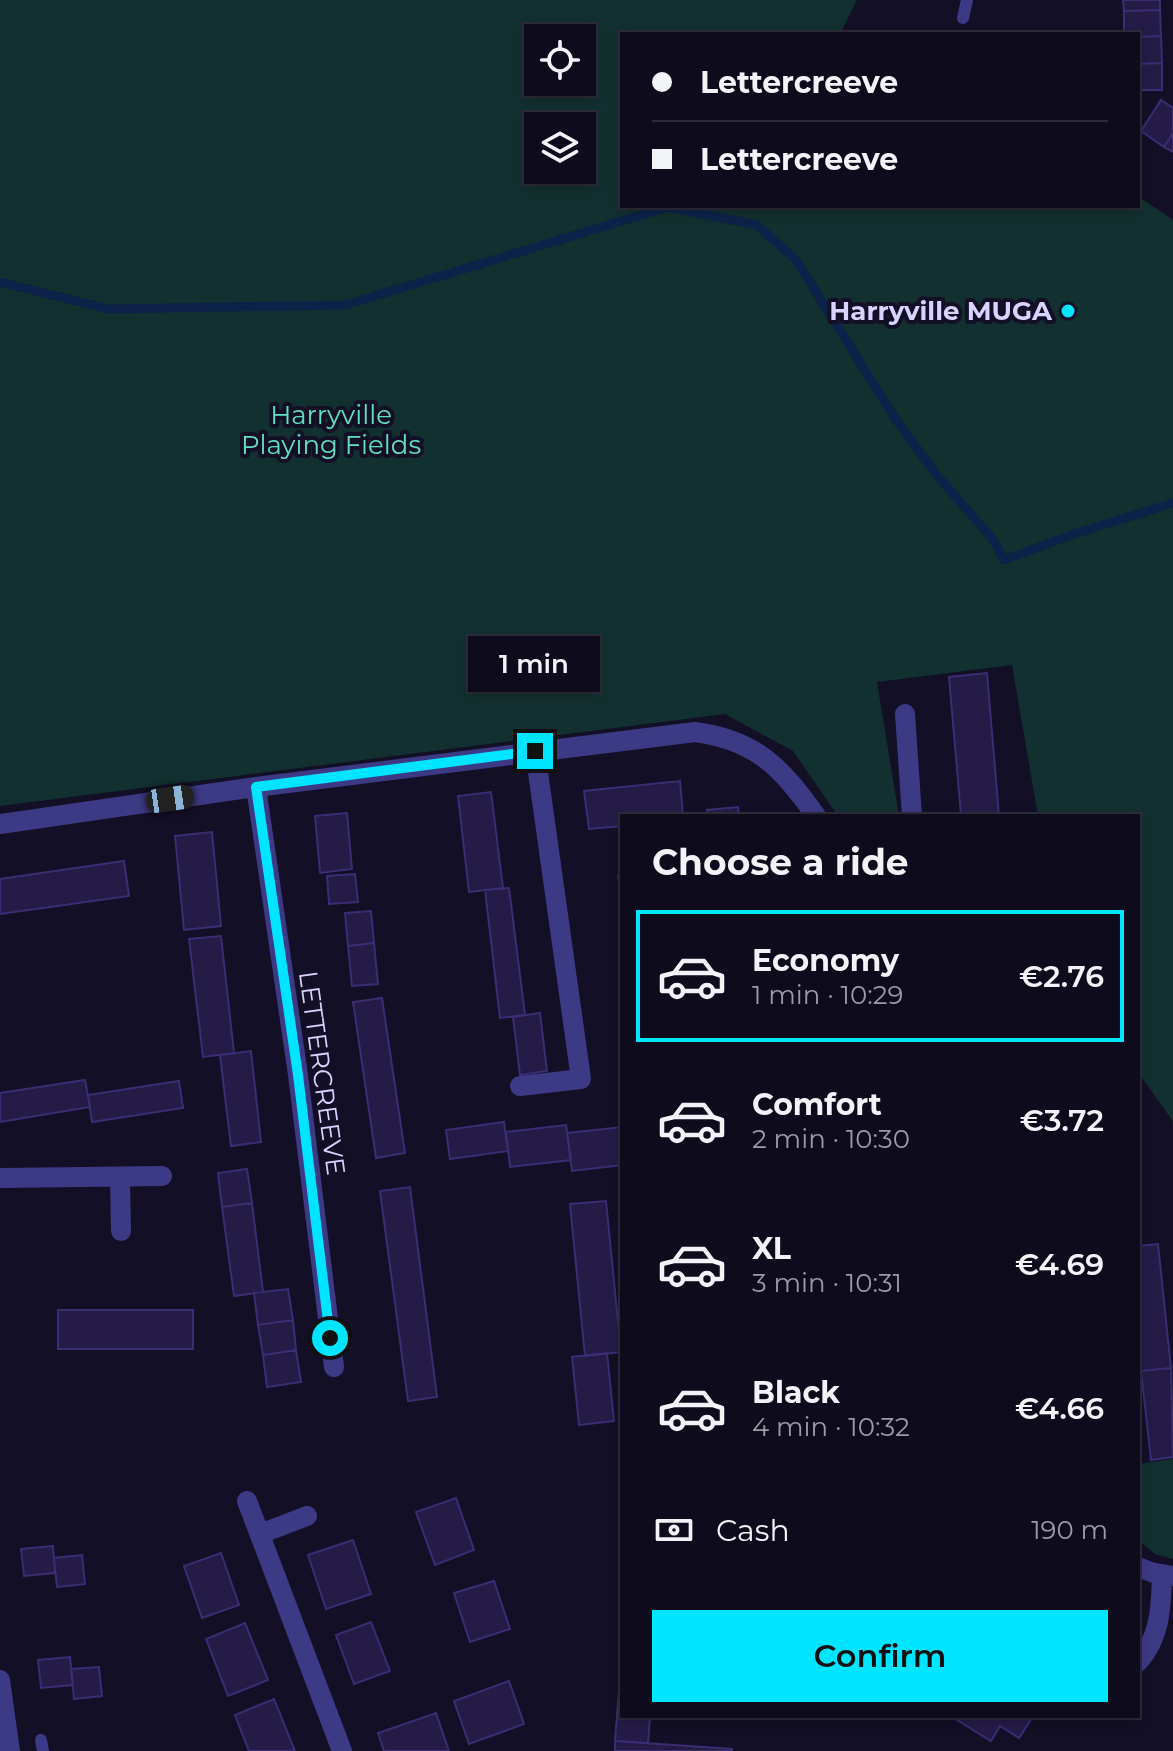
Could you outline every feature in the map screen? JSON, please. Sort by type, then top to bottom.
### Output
[{"type":"street","points":[[905,714],[912,814]]},
{"type":"street","points":[[0,824],[677,732],[713,734],[735,741],[775,765],[795,785],[815,814]]},
{"type":"street","points":[[520,1086],[581,1079],[535,751]]},
{"type":"street","name":"LETTERCREEVE","points":[[256,787],[298,1075],[334,1367]]},
{"type":"street","points":[[0,1178],[162,1176]]},
{"type":"street","points":[[120,1178],[121,1231]]},
{"type":"street","points":[[247,1501],[342,1751]]},
{"type":"street","points":[[260,1534],[307,1516]]},
{"type":"street","points":[[1140,1568],[1167,1575],[1158,1625],[1148,1650],[1140,1660]]},
{"type":"street","points":[[0,1680],[6,1745]]},
{"type":"lane","points":[[963,18],[967,0]]},
{"type":"green space","name":"Harryville Playing Fields","points":[[0,0],[857,0],[841,32],[620,32],[620,208],[1140,208],[1140,197],[1173,220],[1173,1128],[1172,1120],[1140,1075],[1140,814],[1038,814],[1012,665],[877,682],[899,814],[837,814],[793,751],[725,714],[0,806]]},
{"type":"green space","points":[[1173,1459],[1173,1559],[1155,1554],[1140,1542],[1140,1464]]},
{"type":"building","points":[[1123,0],[1160,0],[1160,10],[1124,11]]},
{"type":"building","points":[[1160,10],[1161,36],[1140,37],[1140,32],[1124,32],[1124,11]]},
{"type":"building","points":[[1161,36],[1162,63],[1140,64],[1140,37]]},
{"type":"building","points":[[1162,63],[1162,90],[1140,90],[1140,64]]},
{"type":"building","points":[[1161,100],[1173,108],[1173,133],[1164,147],[1141,131]]},
{"type":"building","points":[[1173,133],[1173,152],[1164,147]]},
{"type":"building","points":[[987,673],[999,814],[961,814],[949,677]]},
{"type":"building","points":[[680,781],[683,814],[620,814],[620,826],[589,829],[584,791]]},
{"type":"building","points":[[491,792],[503,888],[469,892],[458,796]]},
{"type":"building","points":[[738,807],[739,814],[708,814],[707,810]]},
{"type":"building","points":[[347,813],[352,869],[320,873],[315,816]]},
{"type":"building","points":[[212,832],[221,926],[184,930],[175,836]]},
{"type":"building","points":[[124,861],[129,896],[0,914],[0,879]]},
{"type":"building","points":[[355,874],[358,902],[329,904],[327,876]]},
{"type":"building","points":[[509,888],[525,1015],[500,1018],[485,890]]},
{"type":"building","points":[[371,911],[374,943],[348,946],[345,913]]},
{"type":"building","points":[[221,936],[234,1053],[203,1057],[189,939]]},
{"type":"building","points":[[374,943],[378,984],[352,986],[348,946]]},
{"type":"building","points":[[382,998],[405,1153],[376,1158],[353,1002]]},
{"type":"building","points":[[540,1013],[547,1071],[520,1075],[513,1017]]},
{"type":"building","points":[[251,1051],[261,1142],[231,1146],[220,1055]]},
{"type":"building","points":[[85,1080],[90,1107],[0,1122],[0,1093]]},
{"type":"building","points":[[179,1081],[183,1108],[92,1122],[88,1095]]},
{"type":"building","points":[[504,1122],[508,1151],[450,1159],[446,1130]]},
{"type":"building","points":[[566,1125],[571,1160],[510,1167],[506,1132]]},
{"type":"building","points":[[620,1127],[620,1165],[572,1171],[567,1133]]},
{"type":"building","points":[[247,1169],[252,1203],[222,1207],[218,1173]]},
{"type":"building","points":[[410,1187],[437,1397],[408,1401],[380,1191]]},
{"type":"building","points":[[606,1201],[620,1352],[585,1356],[570,1204]]},
{"type":"building","points":[[252,1203],[263,1292],[234,1296],[222,1207]]},
{"type":"building","points":[[1158,1244],[1171,1368],[1141,1371],[1140,1246]]},
{"type":"building","points":[[288,1289],[293,1320],[258,1325],[254,1293]]},
{"type":"building","points":[[58,1310],[193,1310],[193,1349],[58,1349]]},
{"type":"building","points":[[293,1320],[296,1350],[263,1355],[258,1325]]},
{"type":"building","points":[[296,1350],[301,1382],[267,1387],[263,1355]]},
{"type":"building","points":[[607,1353],[614,1421],[579,1425],[572,1357]]},
{"type":"building","points":[[1171,1368],[1173,1457],[1151,1460],[1141,1371]]},
{"type":"building","points":[[456,1498],[474,1550],[435,1565],[416,1512]]},
{"type":"building","points":[[353,1540],[371,1594],[326,1609],[308,1555]]},
{"type":"building","points":[[53,1546],[55,1573],[24,1576],[21,1549]]},
{"type":"building","points":[[221,1553],[239,1605],[202,1618],[184,1566]]},
{"type":"building","points":[[82,1555],[85,1584],[57,1587],[54,1558]]},
{"type":"building","points":[[494,1581],[510,1629],[470,1642],[454,1593]]},
{"type":"building","points":[[371,1622],[390,1671],[354,1684],[336,1635]]},
{"type":"building","points":[[245,1623],[268,1680],[228,1696],[206,1639]]},
{"type":"building","points":[[70,1657],[73,1685],[41,1688],[38,1660]]},
{"type":"building","points":[[99,1667],[102,1696],[74,1699],[71,1669]]},
{"type":"building","points":[[509,1681],[524,1724],[469,1744],[454,1701]]},
{"type":"building","points":[[620,1690],[620,1718],[650,1718],[648,1743],[615,1741]]},
{"type":"building","points":[[274,1699],[295,1751],[249,1751],[235,1715]]},
{"type":"building","points":[[436,1713],[449,1751],[384,1751],[378,1733]]},
{"type":"building","points":[[1032,1718],[1019,1738],[1000,1726],[991,1741],[957,1720]]},
{"type":"building","points":[[615,1741],[732,1749],[732,1751],[615,1751]]},
{"type":"waterway","points":[[0,282],[109,309],[345,305],[665,208]]},
{"type":"waterway","points":[[673,208],[757,225],[796,260],[894,417],[936,474],[994,541],[1004,560],[1173,503]]},
{"type":"place","name":"Harryville MUGA","points":[[1068,311]]},
{"type":"route","points":[[330,1338],[298,1075],[256,787],[535,751]]}]
